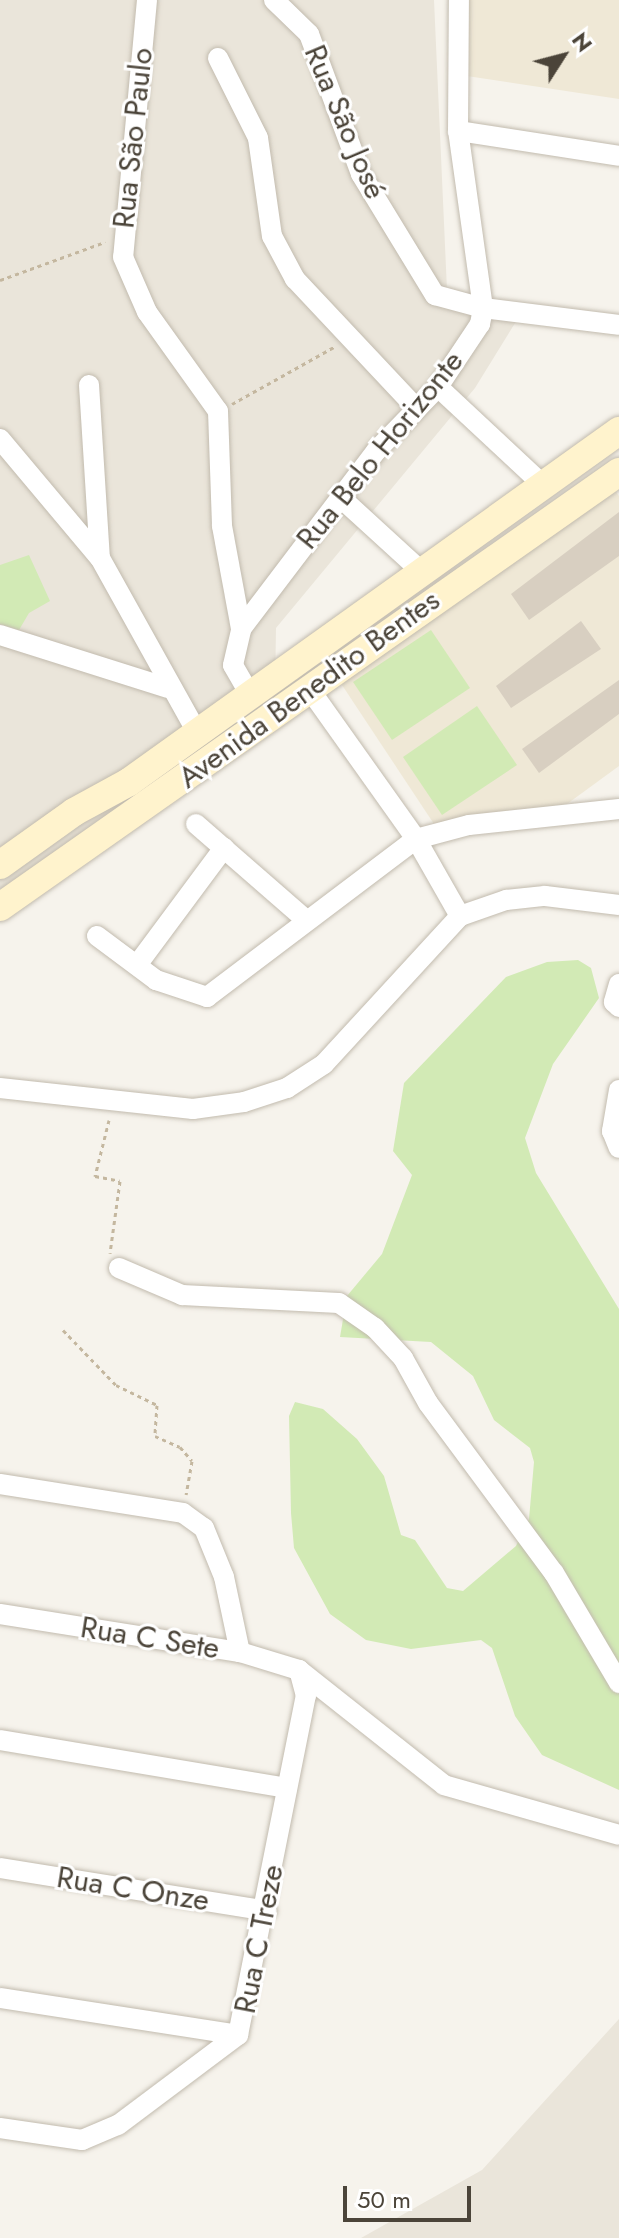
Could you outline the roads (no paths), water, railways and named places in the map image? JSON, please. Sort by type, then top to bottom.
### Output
[{"type":"street","name":"Rua São Paulo","points":[[147,0],[121,238],[132,287],[218,411],[222,526],[241,629]]},
{"type":"street","name":"Rua São José","points":[[274,0],[309,34],[323,60],[361,174],[422,279],[435,295],[483,308],[619,325]]},
{"type":"street","points":[[459,0],[458,131],[483,308]]},
{"type":"street","points":[[218,58],[258,138],[272,236],[295,279],[347,340],[416,408]]},
{"type":"street","points":[[458,131],[619,156]]},
{"type":"street","name":"Rua Belo Horizonte","points":[[249,693],[233,665],[241,629],[340,497],[416,408],[438,387],[480,324],[483,308]]},
{"type":"street","points":[[89,385],[100,558]]},
{"type":"street","points":[[438,387],[543,485]]},
{"type":"street","name":"Avenida Benedito Bentes","points":[[0,865],[74,812],[129,782],[420,570],[619,431]]},
{"type":"street","points":[[0,439],[100,558],[168,688],[197,732]]},
{"type":"street","name":"Avenida Benedito Bentes","points":[[0,907],[308,687],[619,472]]},
{"type":"street","points":[[340,497],[420,570]]},
{"type":"street","points":[[1,640],[168,688]]},
{"type":"street","points":[[308,687],[416,839],[460,916]]},
{"type":"street","points":[[129,782],[146,805]]},
{"type":"street","points":[[97,936],[137,965],[187,994],[207,997],[416,839],[469,825],[619,809]]},
{"type":"street","points":[[196,824],[306,920]]},
{"type":"street","points":[[137,965],[224,848]]},
{"type":"street","points":[[0,1088],[193,1109],[287,1088],[324,1064],[460,916],[545,896],[619,905]]},
{"type":"street","points":[[619,984],[614,1002],[619,1007]]},
{"type":"street","points":[[619,1090],[612,1131],[619,1148]]},
{"type":"street","points":[[119,1268],[182,1295],[339,1303],[403,1358],[428,1403],[554,1573],[619,1683]]},
{"type":"street","points":[[0,1484],[183,1513],[211,1537],[240,1652]]},
{"type":"street","name":"Rua C Sete","points":[[0,1614],[240,1652],[299,1670]]},
{"type":"street","points":[[299,1670],[444,1785],[619,1835]]},
{"type":"street","name":"Rua C Treze","points":[[0,2128],[82,2140],[118,2125],[238,2035],[267,1911],[306,1696],[299,1670]]},
{"type":"street","points":[[0,1740],[287,1788]]},
{"type":"street","name":"Rua C Onze","points":[[0,1868],[267,1911]]},
{"type":"street","points":[[0,1998],[238,2035]]}]
